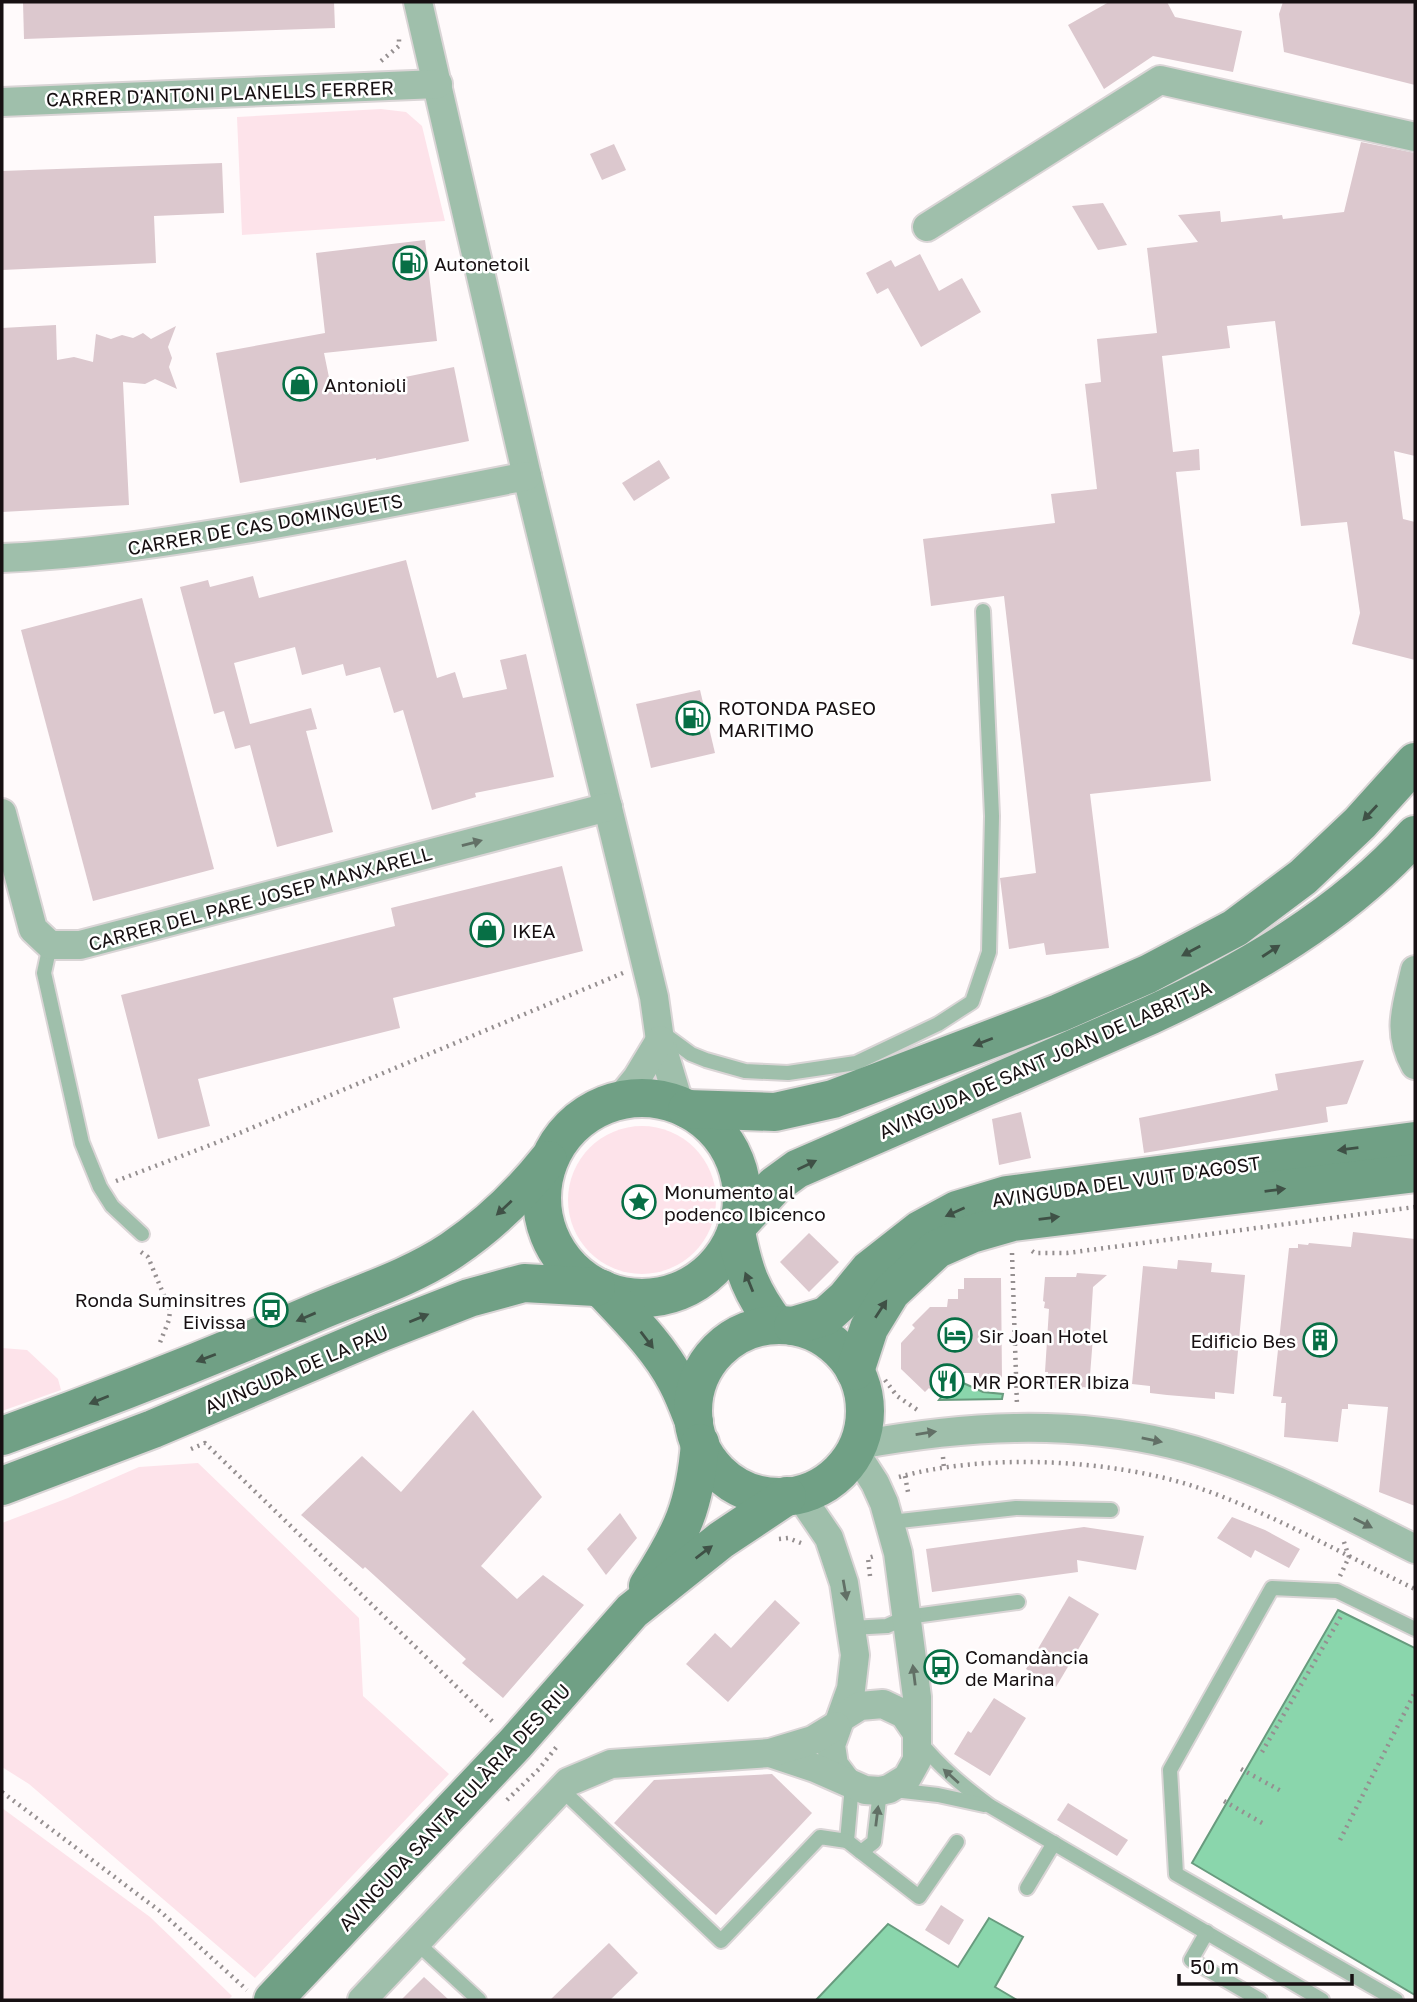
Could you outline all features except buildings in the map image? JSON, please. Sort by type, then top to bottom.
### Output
[{"type":"main road","name":"AVINGUDA DE SANT JOAN DE LABRITJA","points":[[683,1107],[775,1112],[833,1099],[1059,1013],[1148,974],[1235,928],[1303,877],[1360,823],[1415,762]]},
{"type":"main road","name":"AVINGUDA DE SANT JOAN DE LABRITJA","points":[[737,1229],[775,1185],[797,1170],[1140,1020],[1198,993],[1263,957],[1323,917],[1369,881],[1415,835]]},
{"type":"main road","points":[[2,1436],[249,1341],[451,1251],[486,1225],[526,1188],[559,1142],[585,1115],[619,1100],[658,1100],[683,1107],[713,1128],[726,1144],[736,1163],[741,1194],[737,1229],[748,1283],[760,1304],[785,1326]]},
{"type":"main road","name":"AVINGUDA DEL VUIT D'AGOST","points":[[785,1326],[826,1316],[846,1298],[869,1270],[920,1230],[957,1210],[1007,1195],[1415,1141]]},
{"type":"main road","points":[[550,1158],[541,1194],[547,1231],[566,1264],[580,1277],[599,1288],[637,1298],[673,1293],[704,1276],[718,1263],[737,1229]]},
{"type":"main road","name":"AVINGUDA DEL VUIT D'AGOST","points":[[869,1370],[869,1328],[891,1292],[937,1249],[971,1234],[1013,1222],[1415,1173]]},
{"type":"main road","name":"AVINGUDA DE LA PAU","points":[[2,1486],[153,1429],[469,1298],[524,1283],[599,1288]]},
{"type":"main road","points":[[599,1288],[637,1327],[677,1381],[697,1433],[714,1466],[734,1484],[760,1494],[793,1495],[872,1464],[864,1395],[869,1370],[849,1360],[818,1334],[785,1326],[759,1328],[742,1334],[714,1355],[704,1370],[694,1404],[697,1433]]},
{"type":"main road","name":"AVINGUDA SANTA EULÀRIA DES RIU","points":[[261,1996],[515,1744],[632,1611],[671,1551],[684,1523],[697,1478],[697,1433]]},
{"type":"main road","name":"AVINGUDA SANTA EULÀRIA DES RIU","points":[[632,1611],[721,1540],[793,1495]]},
{"type":"street","points":[[418,2],[527,476],[646,964],[660,1036],[683,1107]]},
{"type":"street","points":[[927,227],[1160,80],[1415,137]]},
{"type":"street","name":"CARRER D'ANTONI PLANELLS FERRER","points":[[2,102],[438,84]]},
{"type":"street","name":"CARRER DE CAS DOMINGUETS","points":[[2,558],[64,556],[149,545],[334,514],[527,476]]},
{"type":"street","name":"CARRER DEL PARE JOSEP MANXARELL","points":[[50,945],[80,945],[608,807]]},
{"type":"street","points":[[2,813],[33,929],[50,945]]},
{"type":"street","points":[[1415,970],[1404,1017],[1404,1038],[1415,1065]]},
{"type":"street","points":[[619,1100],[636,1078],[660,1036]]},
{"type":"street","points":[[770,1753],[865,1790],[885,1790],[907,1778],[917,1760],[917,1697],[898,1528],[872,1464],[940,1431],[1063,1428],[1112,1433],[1172,1444],[1257,1473],[1415,1549]]},
{"type":"street","points":[[793,1495],[829,1538],[842,1576],[855,1655],[851,1689],[831,1745],[834,1765],[849,1783]]},
{"type":"street","points":[[362,2000],[568,1782],[611,1765],[770,1753],[813,1740],[860,1706],[883,1704],[904,1714],[918,1736]]},
{"type":"lane","points":[[660,1036],[706,1060],[745,1071],[788,1073],[856,1063],[939,1024],[972,1002],[989,952],[992,817],[983,611]]},
{"type":"lane","points":[[50,945],[44,973],[82,1143],[100,1187],[112,1206],[142,1234]]},
{"type":"lane","points":[[898,1528],[1016,1508],[1111,1510]]},
{"type":"lane","points":[[1396,2000],[1176,1874],[1170,1770],[1272,1588],[1337,1591],[1415,1629]]},
{"type":"lane","points":[[851,1628],[887,1626],[906,1617],[1018,1602]]},
{"type":"lane","points":[[918,1736],[943,1769],[990,1806],[1322,2000]]},
{"type":"lane","points":[[847,1841],[849,1783]]},
{"type":"lane","points":[[561,1789],[722,1941],[820,1837],[847,1841],[919,1897],[957,1842]]},
{"type":"lane","points":[[862,1852],[874,1842],[885,1790],[938,1795],[990,1806]]},
{"type":"lane","points":[[1027,1888],[1054,1843]]},
{"type":"lane","points":[[1207,1932],[1191,1960],[1260,2000]]},
{"type":"lane","points":[[416,1942],[479,2000]]},
{"type":"path","points":[[381,86],[380,61],[398,46],[400,36]]},
{"type":"path","points":[[100,1187],[218,1142],[646,964]]},
{"type":"path","points":[[1028,1247],[1035,1253],[1067,1254],[1415,1207]]},
{"type":"path","points":[[1012,1242],[1018,1427]]},
{"type":"path","points":[[138,1250],[148,1257],[170,1310],[169,1320],[155,1355],[163,1375]]},
{"type":"path","points":[[869,1370],[885,1380],[897,1396],[916,1410],[937,1415],[940,1431]]},
{"type":"path","points":[[186,1451],[205,1443],[515,1744]]},
{"type":"path","points":[[842,1576],[871,1548],[898,1528],[872,1464],[944,1469],[1005,1461],[1142,1473],[1192,1486],[1233,1501],[1415,1589]]},
{"type":"path","points":[[1337,1591],[1338,1579],[1349,1557],[1343,1541],[1347,1515]]},
{"type":"path","points":[[777,1539],[788,1538],[811,1546]]},
{"type":"path","points":[[1262,1752],[1344,1612]]},
{"type":"path","points":[[1340,1840],[1415,1692]]},
{"type":"path","points":[[510,1797],[539,1769],[563,1739]]},
{"type":"path","points":[[1241,1769],[1283,1792]]},
{"type":"path","points":[[2,1793],[161,1912],[261,1996]]},
{"type":"path","points":[[1224,1801],[1264,1824]]},
{"type":"shaded area","points":[[381,109],[406,112],[422,126],[445,221],[242,235],[237,117]]},
{"type":"shaded area","points":[[642,1126],[670,1132],[694,1148],[710,1172],[716,1200],[710,1228],[694,1252],[670,1268],[642,1274],[614,1268],[590,1252],[574,1228],[568,1200],[574,1172],[590,1148],[614,1132]]},
{"type":"shaded area","points":[[2,1348],[27,1350],[58,1379],[61,1390],[2,1411]]},
{"type":"shaded area","points":[[961,1382],[983,1392],[1003,1394],[1002,1399],[939,1400],[945,1392]]},
{"type":"shaded area","points":[[198,1463],[359,1618],[363,1696],[449,1774],[255,1978],[29,1784],[2,1767],[2,1523],[139,1467]]},
{"type":"shaded area","points":[[1338,1610],[1415,1648],[1415,1995],[1192,1863]]},
{"type":"shaded area","points":[[2,1808],[150,1917],[232,1996],[228,2000],[2,2000]]},
{"type":"shaded area","points":[[989,1918],[1023,1937],[995,1987],[1017,2000],[816,2000],[888,1924],[958,1967]]},
{"type":"place","name":"Autonetoil","points":[[410,263]]},
{"type":"place","name":"Antonioli","points":[[300,384]]},
{"type":"place","name":"ROTONDA PASEO MARITIMO","points":[[693,718]]},
{"type":"place","name":"IKEA","points":[[487,930]]},
{"type":"place","name":"Monumento al podenco Ibicenco","points":[[639,1202]]},
{"type":"place","name":"Ronda Suminsitres Eivissa","points":[[271,1310]]},
{"type":"place","name":"Sir Joan Hotel","points":[[955,1335]]},
{"type":"place","name":"Edificio Bes","points":[[1320,1340]]},
{"type":"place","name":"MR PORTER Ibiza","points":[[947,1381]]},
{"type":"place","name":"Comandància de Marina","points":[[941,1667]]}]
